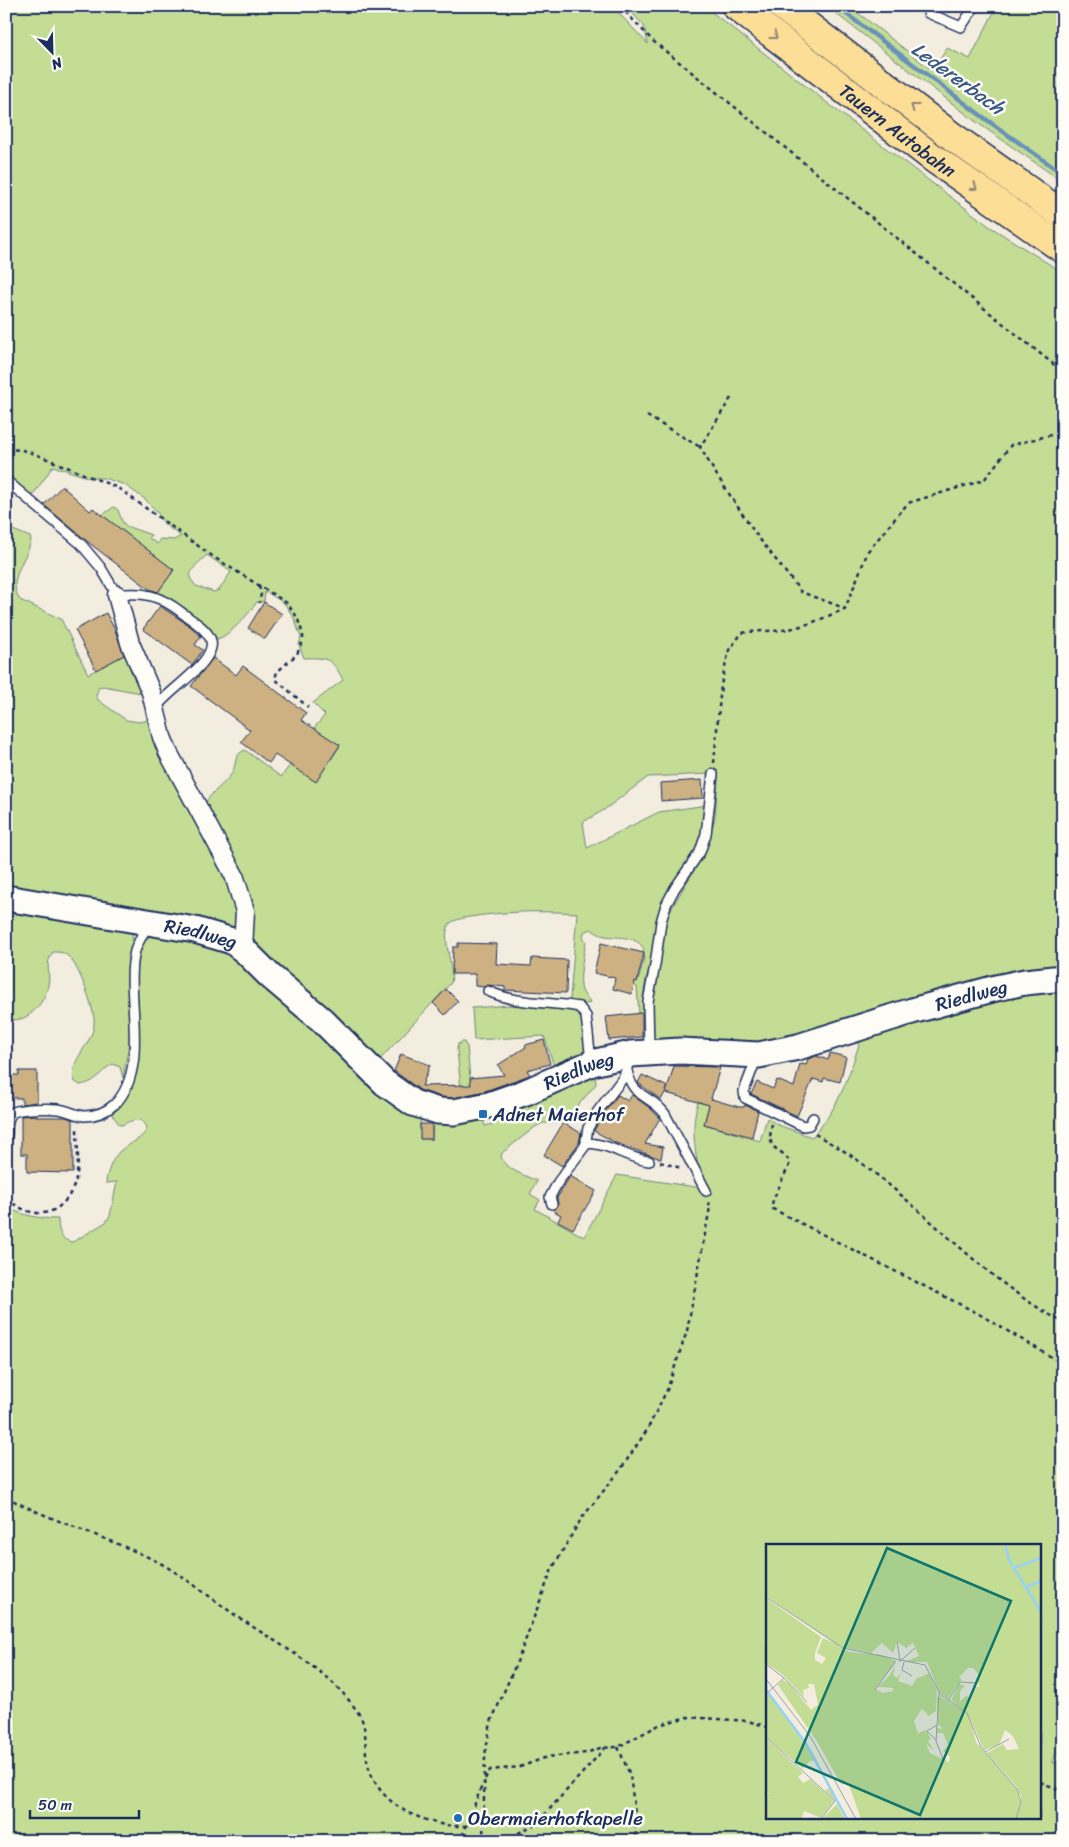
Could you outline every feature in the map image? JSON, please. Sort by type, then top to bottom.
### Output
[{"type":"highway","name":"Tauern Autobahn","points":[[736,6],[933,158],[1063,248]]},
{"type":"highway","name":"Tauern Autobahn","points":[[782,6],[953,137],[1063,216]]},
{"type":"street","points":[[117,595],[130,643],[151,692],[162,737],[168,752],[234,874],[244,911],[243,949]]},
{"type":"street","name":"Riedlweg","points":[[6,898],[195,930],[232,941],[322,1020],[385,1083],[401,1096],[438,1112],[454,1112],[483,1106],[526,1092],[592,1063],[636,1059],[680,1051],[758,1055],[798,1047],[912,1011],[996,988],[1025,982],[1063,978]]},
{"type":"lane","points":[[928,13],[962,27],[975,6]]},
{"type":"lane","points":[[8,482],[81,544],[101,568],[117,595],[138,593],[165,601],[203,629],[210,638],[212,648],[208,656],[183,683],[160,701],[156,708]]},
{"type":"lane","points":[[706,1190],[664,1114],[656,1104],[633,1089],[630,1084],[658,950],[661,922],[666,905],[700,852],[706,834],[713,774]]},
{"type":"lane","points":[[7,1135],[9,1118],[12,1113],[19,1110],[58,1109],[77,1115],[98,1114],[107,1110],[122,1095],[130,1076],[134,1055],[133,976],[135,951],[150,923]]},
{"type":"lane","points":[[488,991],[498,996],[521,1001],[579,1008],[586,1016],[592,1063]]},
{"type":"lane","points":[[758,1055],[743,1095],[747,1100],[803,1126],[809,1124],[813,1118]]},
{"type":"lane","points":[[552,1204],[550,1197],[558,1182],[586,1143],[591,1124],[636,1059]]},
{"type":"lane","points":[[586,1143],[601,1144],[649,1161]]},
{"type":"path","points":[[620,6],[653,41],[1063,372]]},
{"type":"path","points":[[700,447],[731,398]]},
{"type":"path","points":[[647,416],[700,447],[755,533],[801,592],[846,608]]},
{"type":"path","points":[[713,774],[721,685],[729,650],[742,632],[789,629],[819,620],[846,608],[868,551],[908,503],[984,480],[1011,445],[1063,432]]},
{"type":"path","points":[[6,449],[22,450],[35,454],[118,488],[215,558],[287,603],[297,617],[303,634],[303,641],[297,654],[277,672],[275,679],[308,707]]},
{"type":"path","points":[[259,586],[261,594],[260,603]]},
{"type":"path","points":[[775,1113],[770,1142],[790,1163],[773,1200],[773,1209],[979,1314],[1063,1364]]},
{"type":"path","points":[[6,1200],[38,1214],[50,1212],[67,1198],[77,1174],[77,1115]]},
{"type":"path","points":[[803,1126],[859,1161],[1003,1284],[1063,1322]]},
{"type":"path","points":[[649,1161],[674,1166],[699,1177]]},
{"type":"path","points":[[483,1841],[485,1755],[491,1722],[519,1658],[552,1568],[581,1519],[648,1430],[667,1390],[687,1331],[710,1207],[706,1190]]},
{"type":"path","points":[[6,1497],[36,1513],[97,1535],[158,1562],[317,1670],[342,1692],[355,1709],[364,1726],[366,1756],[372,1778],[383,1795],[400,1809],[431,1822],[449,1826],[466,1826]]},
{"type":"path","points":[[456,1841],[463,1834],[490,1770],[520,1767],[547,1757],[586,1753],[606,1747],[618,1747],[659,1725],[688,1717],[748,1721],[766,1726]]},
{"type":"path","points":[[507,1841],[537,1823],[606,1747]]},
{"type":"path","points":[[618,1747],[630,1776],[636,1841]]},
{"type":"path","points":[[1042,1783],[1063,1791]]},
{"type":"path","points":[[6,1838],[10,1841]]},
{"type":"green space","points":[[6,6],[612,6],[648,44],[644,26],[626,6],[704,6],[858,127],[989,226],[1063,273],[1063,974],[771,1049],[654,1047],[652,995],[667,916],[706,850],[715,817],[718,775],[648,777],[604,810],[583,822],[587,848],[659,812],[707,805],[702,835],[694,854],[664,900],[657,918],[653,958],[646,979],[643,997],[644,1013],[639,1014],[637,987],[634,985],[635,981],[638,981],[644,954],[640,943],[635,940],[603,936],[591,929],[584,932],[583,937],[586,941],[581,988],[590,1003],[581,1005],[571,1003],[570,999],[577,913],[519,912],[466,918],[450,923],[447,929],[446,936],[452,976],[451,983],[374,1066],[258,958],[205,804],[232,773],[237,757],[245,750],[281,777],[290,765],[316,781],[340,746],[314,728],[325,715],[313,703],[343,680],[336,668],[324,659],[304,658],[299,645],[301,637],[294,618],[284,603],[265,591],[264,602],[259,601],[256,603],[239,623],[218,639],[158,592],[174,570],[102,515],[114,507],[118,510],[126,526],[151,535],[149,538],[157,544],[160,539],[174,540],[181,536],[165,525],[146,500],[125,485],[104,478],[90,478],[53,466],[31,498],[6,484]],"holes":[[[207,555],[231,572],[219,590],[214,592],[196,586],[190,578],[194,568]]]},
{"type":"green space","points":[[826,6],[849,6],[933,71],[947,48],[970,59],[997,6],[1063,6],[1063,182],[975,121]]},
{"type":"green space","points":[[6,527],[30,537],[31,540],[16,577],[16,593],[20,600],[61,619],[88,674],[128,653],[144,691],[141,693],[103,686],[99,687],[96,695],[98,700],[126,720],[139,722],[154,719],[237,895],[237,932],[6,895]]},
{"type":"green space","points":[[6,902],[132,930],[129,958],[130,1038],[123,1078],[120,1067],[113,1064],[86,1084],[80,1085],[74,1081],[75,1065],[92,1032],[94,1018],[77,968],[68,956],[59,952],[53,952],[50,956],[46,993],[33,1012],[20,1019],[13,1020],[6,1017]]},
{"type":"green space","points":[[152,935],[209,937],[423,1113],[420,1124],[421,1139],[432,1139],[433,1116],[481,1112],[485,1126],[507,1120],[524,1100],[594,1068],[596,1084],[563,1123],[543,1123],[502,1153],[504,1163],[508,1167],[537,1181],[530,1194],[540,1200],[535,1209],[584,1237],[617,1175],[702,1188],[694,1135],[695,1113],[698,1102],[709,1105],[704,1124],[760,1141],[767,1118],[778,1125],[812,1137],[831,1113],[844,1088],[863,1033],[1063,984],[1063,1753],[1056,1752],[1053,1763],[1063,1761],[1063,1841],[6,1841],[6,1208],[32,1216],[58,1219],[59,1230],[63,1237],[73,1242],[106,1222],[110,1216],[117,1182],[106,1183],[110,1166],[120,1151],[142,1136],[147,1128],[140,1120],[133,1120],[122,1125],[119,1124],[111,1113],[122,1102],[130,1088],[135,1072],[139,1038],[138,958],[141,947]]},
{"type":"green space","points":[[510,1005],[574,1011],[579,1014],[584,1025],[586,1056],[556,1072],[544,1036],[474,1040],[472,1008]]},
{"type":"green space","points":[[462,1042],[467,1047],[472,1099],[462,1100],[457,1049],[458,1044]]},
{"type":"building","points":[[62,486],[90,511],[93,508],[174,570],[158,592],[149,589],[44,505]]},
{"type":"building","points":[[264,602],[282,614],[265,639],[248,628]]},
{"type":"building","points":[[160,606],[190,626],[201,636],[195,645],[203,650],[192,665],[143,629]]},
{"type":"building","points":[[106,613],[115,630],[124,655],[96,670],[75,630]]},
{"type":"building","points":[[213,658],[236,675],[243,666],[306,713],[301,720],[340,745],[316,782],[275,755],[269,763],[241,742],[250,730],[191,686]]},
{"type":"building","points":[[702,780],[703,798],[661,801],[660,783]]},
{"type":"building","points":[[458,943],[497,944],[496,964],[531,966],[532,958],[567,960],[566,993],[505,990],[505,987],[488,985],[484,987],[475,986],[475,974],[452,974],[453,947],[458,947]]},
{"type":"building","points":[[601,943],[644,953],[632,994],[613,989],[615,978],[594,973]]},
{"type":"building","points":[[446,989],[458,1001],[445,1015],[433,1003]]},
{"type":"building","points":[[642,1013],[642,1037],[609,1040],[606,1017]]},
{"type":"building","points":[[544,1040],[550,1064],[527,1070],[530,1075],[485,1091],[453,1098],[441,1097],[420,1090],[394,1071],[401,1054],[430,1065],[422,1086],[471,1085],[470,1078],[504,1075],[498,1065],[526,1047],[525,1045]]},
{"type":"building","points":[[830,1053],[846,1057],[840,1082],[824,1078],[823,1082],[813,1079],[797,1116],[751,1094],[757,1082],[773,1089],[777,1080],[794,1087],[800,1064],[806,1065],[808,1059],[816,1056],[828,1060]]},
{"type":"building","points":[[674,1066],[720,1067],[711,1099],[739,1107],[744,1107],[745,1105],[758,1111],[752,1137],[704,1124],[709,1105],[666,1093]]},
{"type":"building","points":[[19,1071],[37,1071],[37,1102],[22,1104],[22,1098],[10,1098],[10,1075],[19,1075]]},
{"type":"building","points":[[642,1075],[668,1087],[661,1100],[638,1083]]},
{"type":"building","points":[[618,1095],[628,1101],[632,1095],[660,1118],[645,1144],[663,1147],[661,1159],[616,1143],[594,1131],[603,1114]]},
{"type":"building","points":[[37,1115],[37,1117],[66,1117],[73,1120],[73,1173],[27,1172],[27,1154],[21,1154],[21,1116]]},
{"type":"building","points":[[563,1123],[581,1133],[579,1143],[562,1166],[544,1155]]},
{"type":"building","points":[[420,1124],[432,1124],[432,1139],[420,1139]]},
{"type":"building","points":[[570,1176],[596,1191],[573,1229],[558,1221],[561,1215],[554,1211],[558,1205],[557,1198]]},
{"type":"waterway","name":"Ledererbach","points":[[836,6],[987,120],[1063,174]]},
{"type":"place","name":"Adnet Maierhof","points":[[483,1114]]},
{"type":"place","name":"Obermaierhofkapelle","points":[[458,1818]]}]
